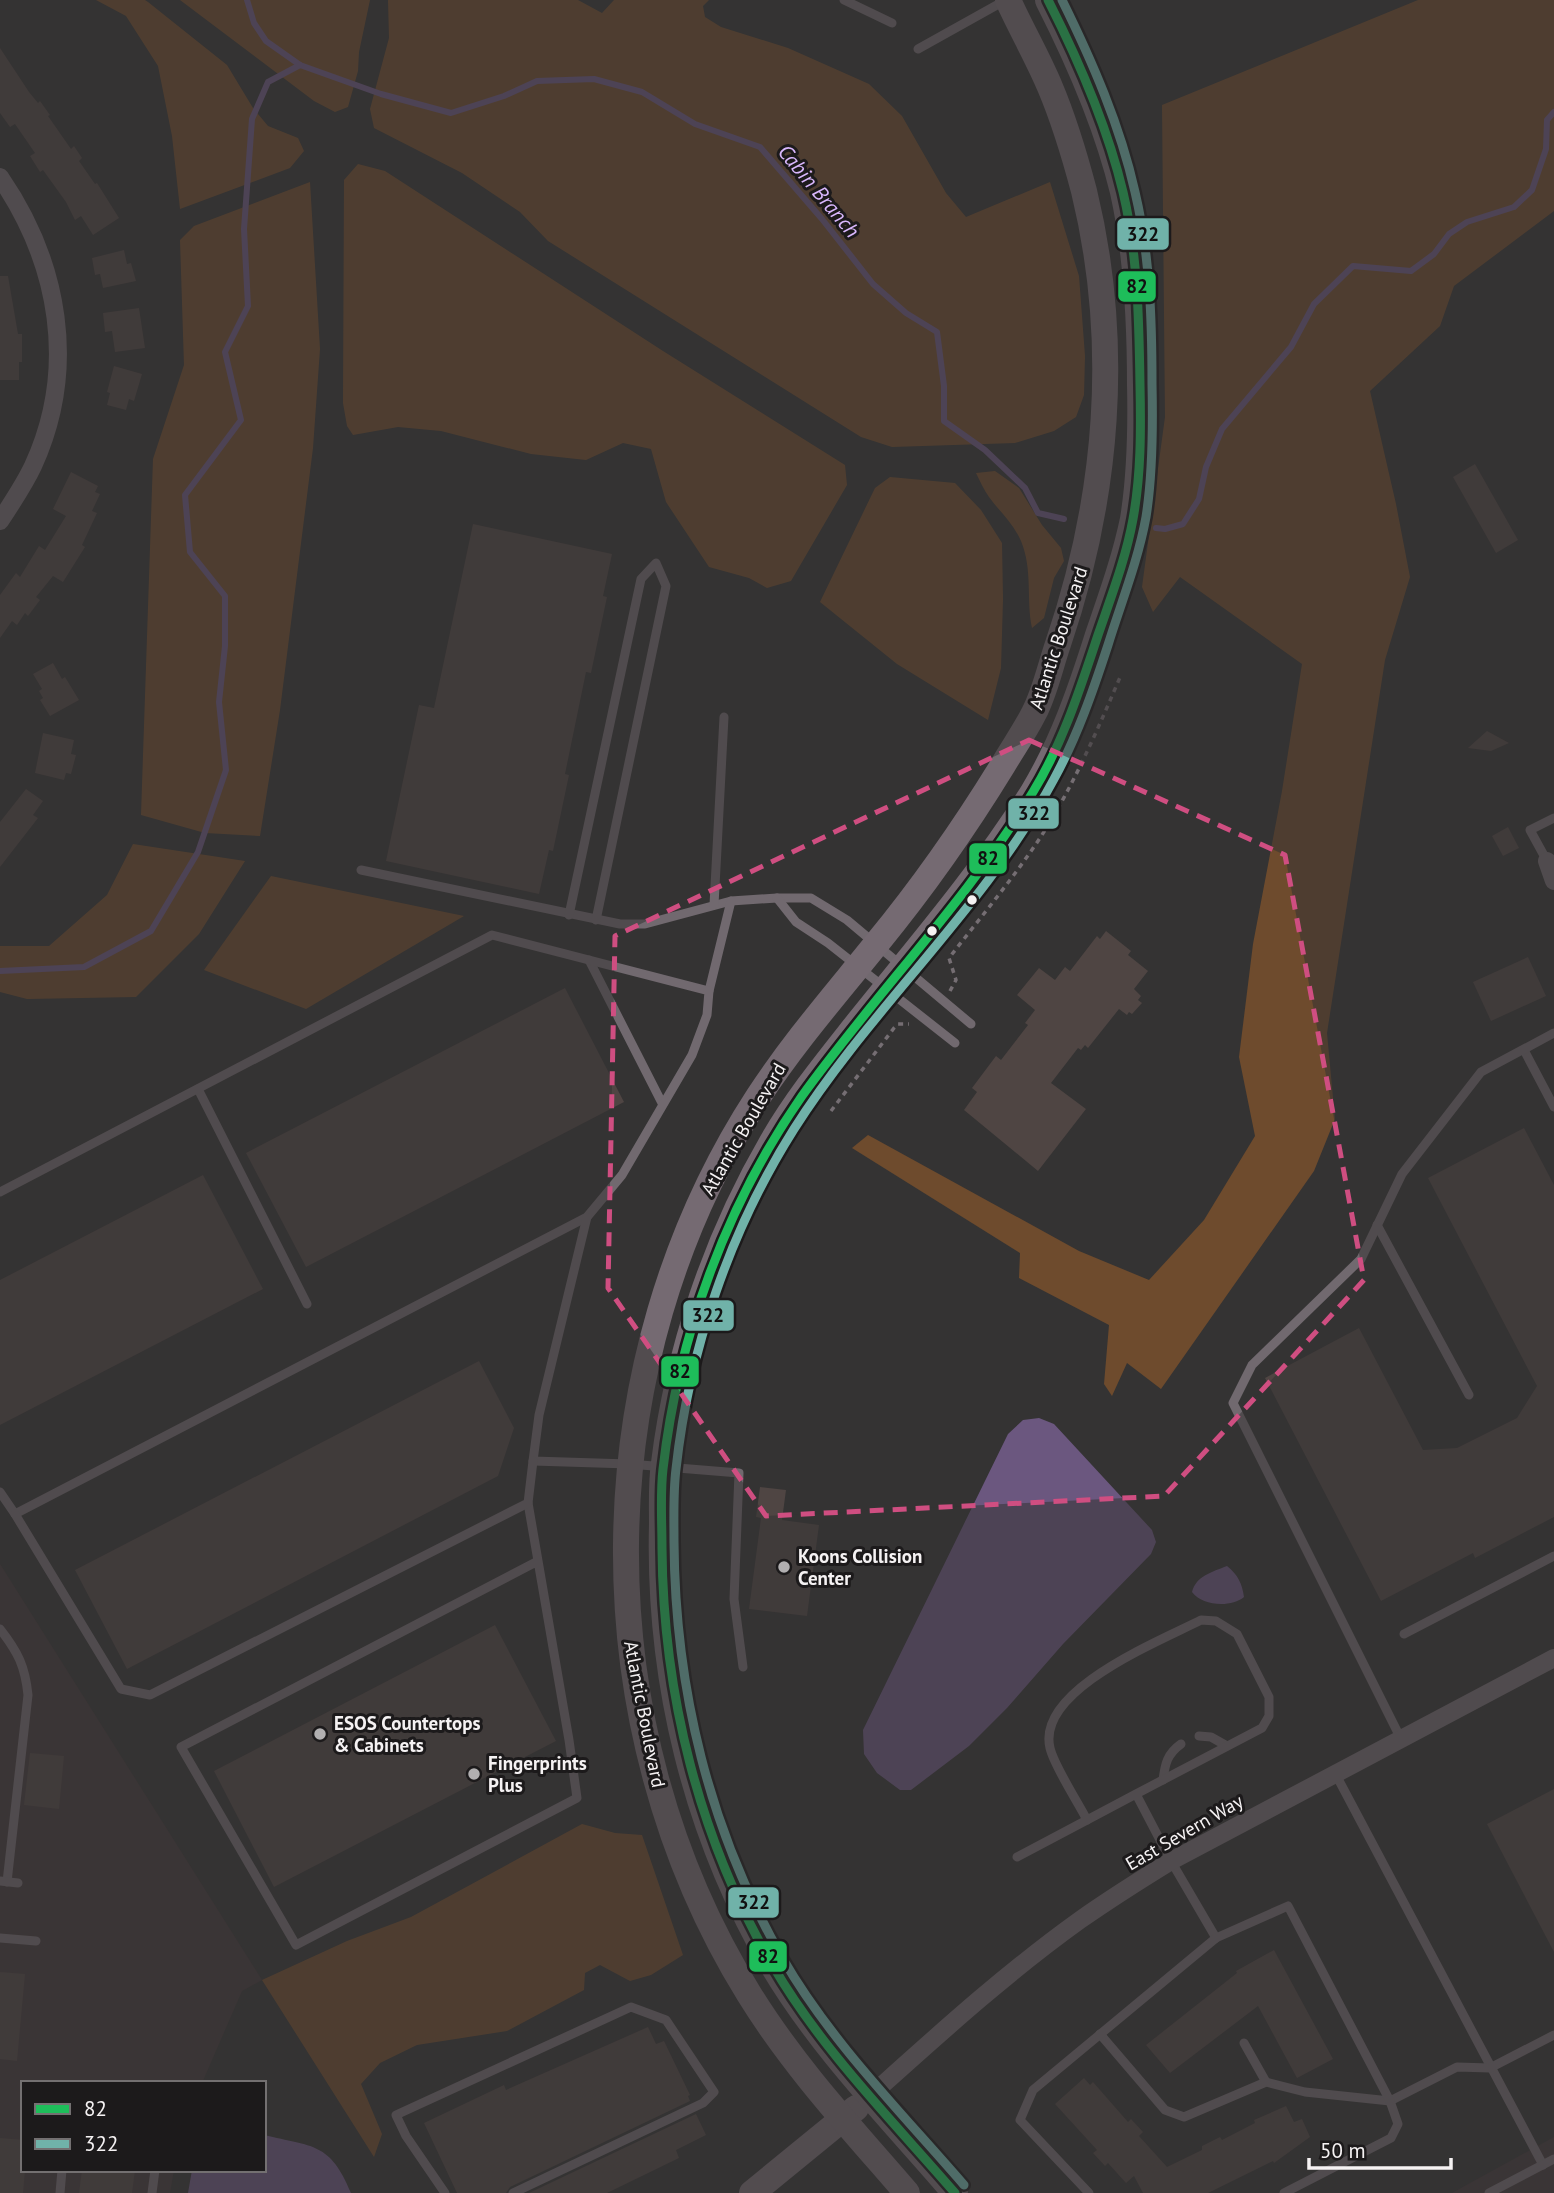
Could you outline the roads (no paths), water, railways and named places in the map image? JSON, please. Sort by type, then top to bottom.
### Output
[{"type":"main road","name":"Atlantic Boulevard","points":[[907,2193],[804,2074],[747,1991],[699,1902],[649,1755],[630,1646],[625,1570],[629,1464],[646,1370],[663,1300],[696,1213],[729,1147],[755,1101],[788,1054],[931,873],[988,789],[1036,710],[1073,601],[1091,530],[1103,455],[1103,291],[1083,189],[1050,87],[1007,0]]},
{"type":"main road","name":"Atlantic Boulevard","points":[[955,2193],[831,2051],[775,1968],[724,1867],[695,1785],[667,1653],[661,1559],[663,1468],[688,1345],[704,1292],[737,1208],[773,1140],[802,1096],[976,873],[1034,789],[1077,700],[1132,521],[1140,444],[1140,320],[1130,231],[1109,143],[1088,86],[1048,0]]},
{"type":"main road","points":[[752,2193],[870,2096]]},
{"type":"street","points":[[0,177],[25,216],[41,251],[57,320],[58,356],[55,393],[46,430],[33,466],[0,521]]},
{"type":"street","points":[[1547,860],[1554,881]]},
{"type":"street","name":"East Severn Way","points":[[870,2096],[980,1998],[1088,1914],[1171,1861],[1554,1658]]},
{"type":"lane","points":[[844,0],[892,23]]},
{"type":"lane","points":[[918,49],[1007,0]]},
{"type":"lane","points":[[569,915],[641,579],[656,563],[666,586],[596,920]]},
{"type":"lane","points":[[714,905],[724,717]]},
{"type":"lane","points":[[1547,860],[1530,830],[1554,818]]},
{"type":"lane","points":[[361,870],[621,924],[645,924],[731,901],[811,898],[847,920],[971,1024]]},
{"type":"lane","points":[[776,898],[796,922],[828,943],[955,1043]]},
{"type":"lane","points":[[15,1514],[587,1217],[622,1175],[692,1055],[707,1015],[709,991],[731,901]]},
{"type":"lane","points":[[0,1192],[492,935],[709,991]]},
{"type":"lane","points":[[589,960],[662,1103]]},
{"type":"lane","points":[[1401,1739],[1233,1403],[1252,1365],[1361,1259],[1402,1174],[1482,1072],[1554,1033]]},
{"type":"lane","points":[[1524,1050],[1554,1107]]},
{"type":"lane","points":[[198,1089],[307,1304]]},
{"type":"lane","points":[[538,1561],[181,1747],[296,1945],[576,1798],[569,1740],[528,1503],[539,1415],[587,1217]]},
{"type":"lane","points":[[1377,1225],[1469,1395]]},
{"type":"lane","points":[[533,1461],[629,1464],[739,1474],[734,1599],[743,1667]]},
{"type":"lane","points":[[0,1492],[121,1689],[150,1695],[528,1503]]},
{"type":"lane","points":[[1404,1634],[1554,1556]]},
{"type":"lane","points":[[1017,1857],[1262,1728],[1269,1716],[1269,1697],[1237,1634],[1216,1621],[1201,1620],[1123,1659],[1077,1690],[1056,1714],[1049,1731],[1050,1749],[1087,1820]]},
{"type":"lane","points":[[0,1629],[15,1648],[25,1670],[28,1695],[8,1882]]},
{"type":"lane","points":[[1199,1736],[1211,1737],[1227,1746]]},
{"type":"lane","points":[[1163,1780],[1171,1751],[1181,1744]]},
{"type":"lane","points":[[1335,1773],[1543,2165]]},
{"type":"lane","points":[[1136,1794],[1216,1938]]},
{"type":"lane","points":[[1089,2193],[1020,2120],[1033,2090],[1216,1938],[1288,1906],[1390,2101],[1398,2124],[1391,2138],[1284,2193]]},
{"type":"lane","points":[[0,1938],[36,1941]]},
{"type":"lane","points":[[445,2193],[406,2136],[396,2115],[631,2007],[666,2020],[714,2092],[703,2103],[513,2193]]},
{"type":"lane","points":[[1100,2034],[1165,2110],[1184,2117],[1266,2082],[1305,2092],[1390,2101],[1457,2067],[1490,2068],[1554,2035]]},
{"type":"lane","points":[[1244,2043],[1266,2082]]},
{"type":"lane","points":[[1489,2193],[1554,2159]]},
{"type":"lane","points":[[60,2193],[62,2172]]},
{"type":"lane","points":[[152,2193],[155,2172]]},
{"type":"waterway","name":"Cabin Branch","points":[[247,0],[254,23],[266,41],[300,65],[381,94],[451,113],[504,96],[537,81],[594,79],[642,92],[695,124],[760,147],[873,284],[906,313],[937,332],[944,386],[944,421],[985,450],[1025,488],[1038,513],[1064,519]]},
{"type":"waterway","points":[[0,971],[84,967],[151,931],[198,852],[226,770],[219,702],[225,646],[225,596],[190,552],[185,495],[241,420],[225,352],[248,306],[244,229],[252,119],[268,82],[300,65]]},
{"type":"waterway","name":"Cabin Branch","points":[[1156,528],[1165,529],[1183,524],[1199,499],[1206,467],[1222,429],[1291,347],[1314,304],[1353,266],[1411,271],[1434,254],[1449,234],[1467,222],[1514,207],[1532,190],[1546,149],[1547,120],[1554,112]]},
{"type":"place","name":"Koons Collision Center","points":[[784,1567]]},
{"type":"place","name":"ESOS Countertops & Cabinets","points":[[320,1734]]},
{"type":"place","name":"Fingerprints Plus","points":[[474,1774]]}]
